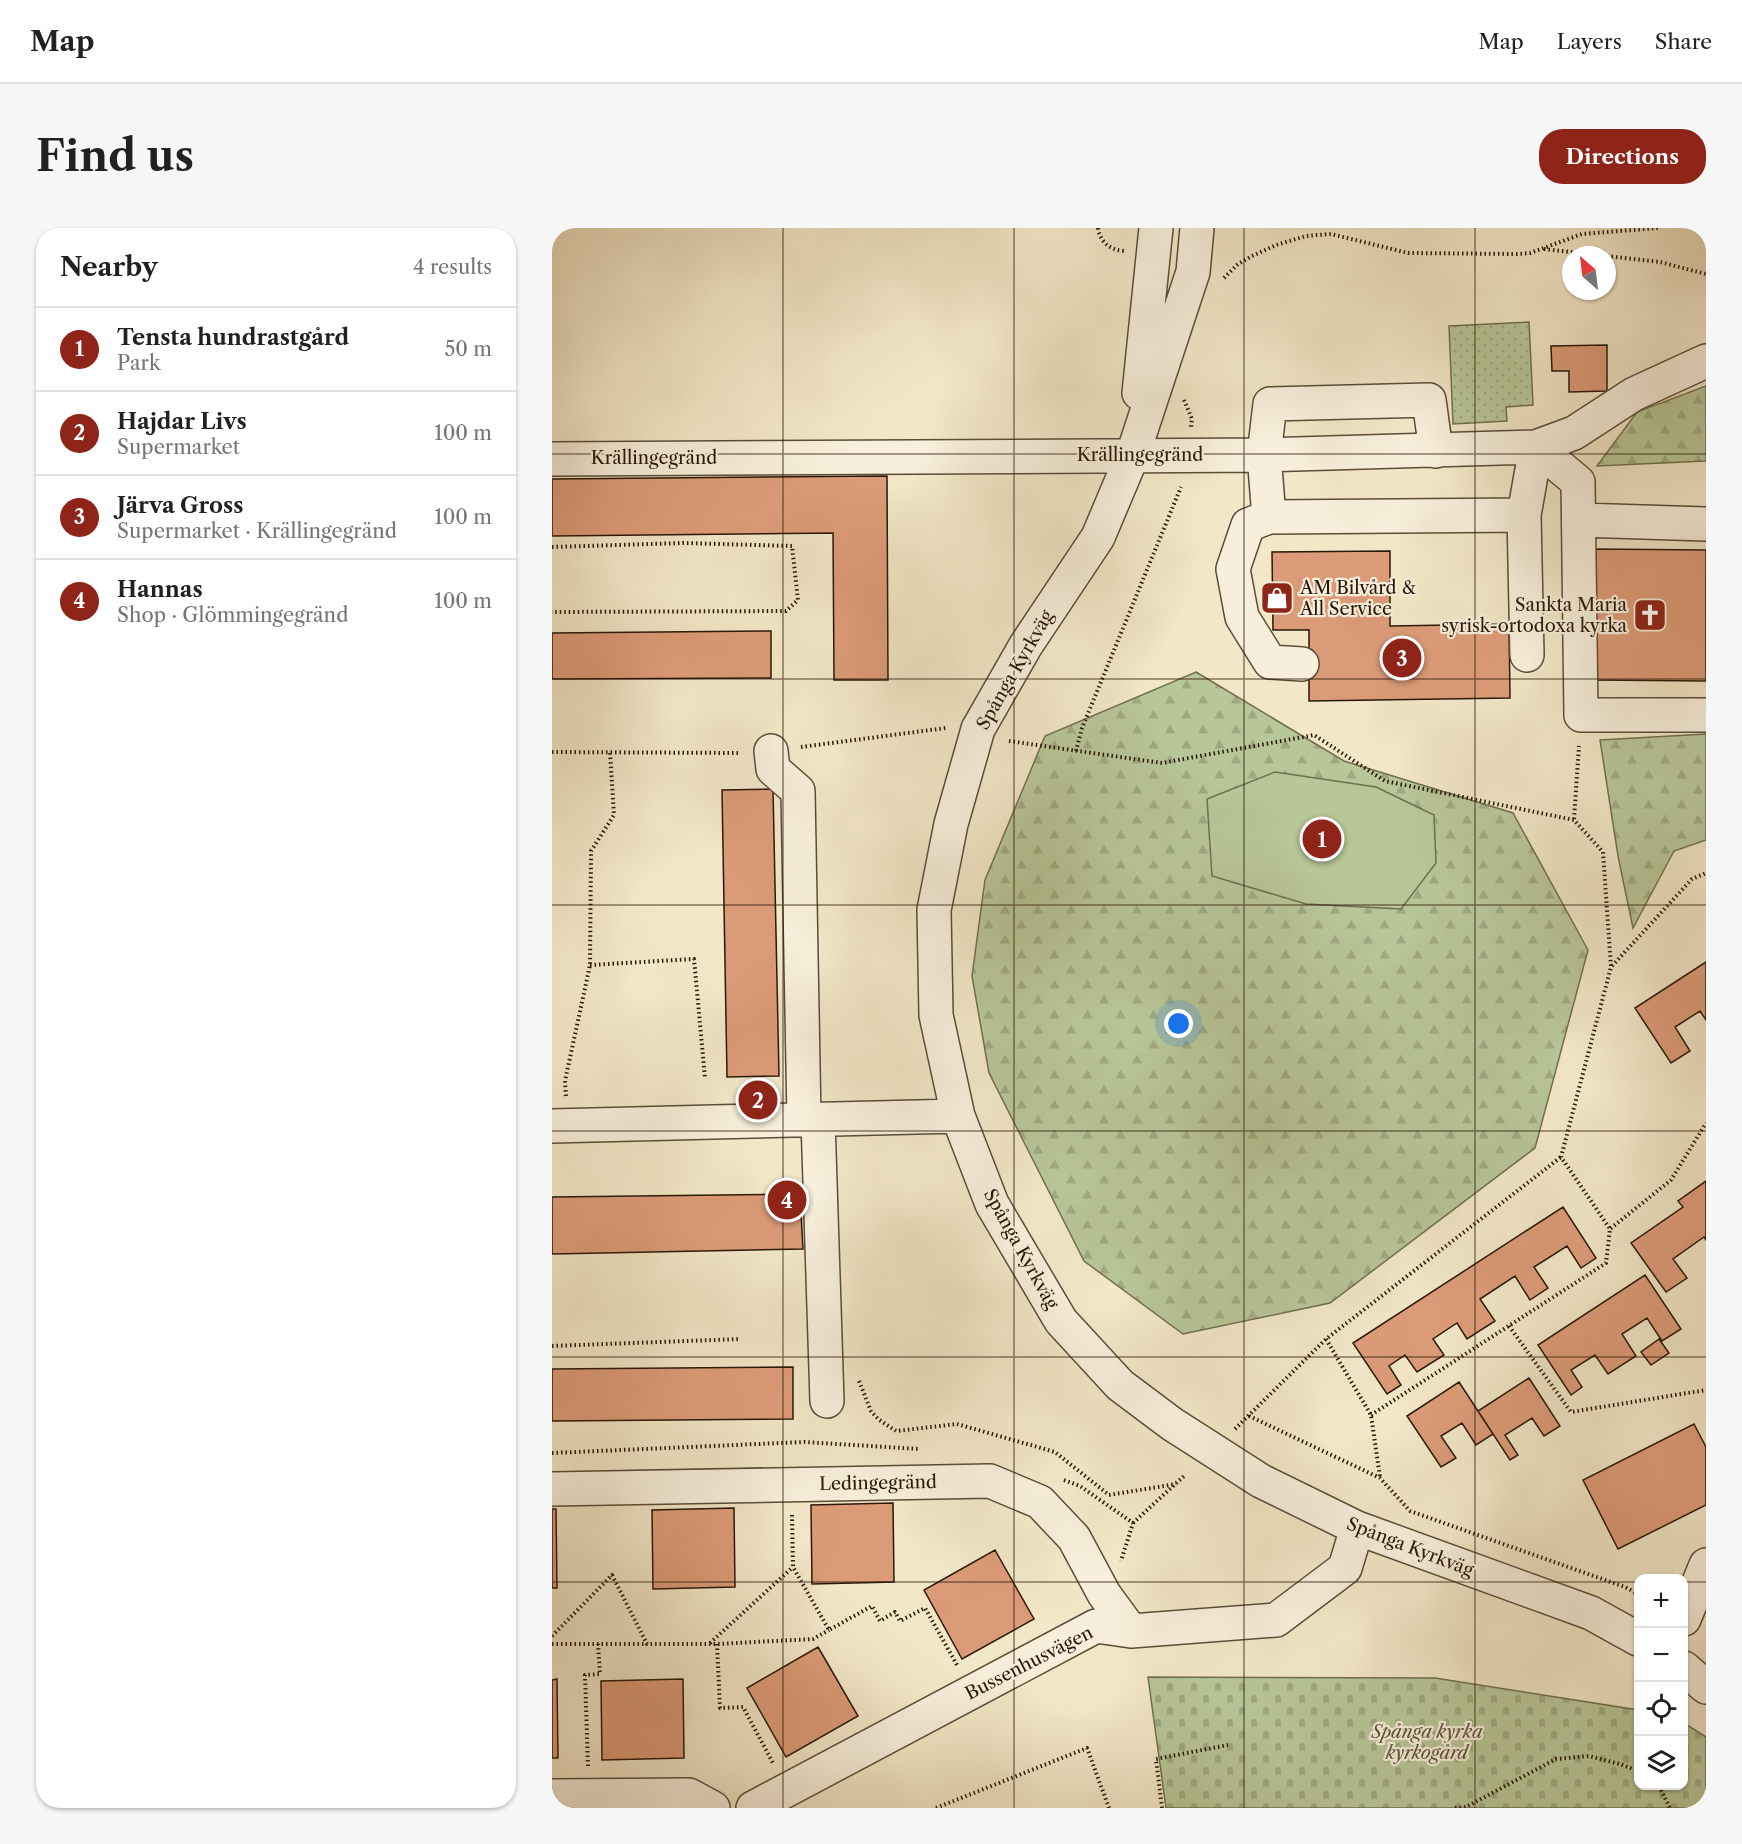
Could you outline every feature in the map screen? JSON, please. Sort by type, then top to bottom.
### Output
[{"type":"street","name":"Spånga Kyrkväg","points":[[1133,454],[1156,228]]},
{"type":"street","name":"Spånga Kyrkväg","points":[[1197,228],[1193,272],[1133,454],[1098,537],[1026,645],[978,729],[951,824],[934,910],[936,1015],[957,1116],[992,1204],[1061,1321],[1120,1385],[1172,1424],[1261,1481],[1357,1528],[1591,1613],[1634,1637]]},
{"type":"street","name":"Krällingegränd","points":[[552,459],[1264,455],[1536,447],[1574,433],[1634,394],[1706,361]]},
{"type":"street","points":[[1269,517],[1264,455],[1270,404],[1429,400],[1436,451]]},
{"type":"street","points":[[1527,655],[1524,515],[1536,447],[1578,482],[1581,716],[1706,715]]},
{"type":"street","points":[[1302,664],[1270,662],[1242,617],[1233,569],[1248,525],[1269,517],[1524,515]]},
{"type":"street","points":[[1580,520],[1706,524]]},
{"type":"street","points":[[771,751],[773,769],[798,791],[811,1120],[827,1401]]},
{"type":"street","points":[[552,1126],[957,1116]]},
{"type":"street","name":"Ledingegränd","points":[[552,1489],[990,1480],[1040,1502],[1074,1538],[1104,1594],[1131,1631]]},
{"type":"street","name":"Bussenhusvägen","points":[[753,1808],[1096,1626],[1131,1631],[1276,1620],[1345,1568],[1357,1528]]},
{"type":"street","points":[[1688,1607],[1706,1565]]},
{"type":"street","points":[[1688,1672],[1706,1687]]},
{"type":"street","points":[[552,1796],[689,1795],[713,1808]]},
{"type":"path","points":[[1098,228],[1102,240],[1109,247],[1132,252]]},
{"type":"path","points":[[1220,284],[1238,264],[1276,245],[1306,236],[1331,234],[1408,253],[1530,254],[1582,234],[1658,228]]},
{"type":"path","points":[[1543,249],[1562,251]]},
{"type":"path","points":[[1616,257],[1660,262],[1706,274]]},
{"type":"path","points":[[1230,261],[1238,264]]},
{"type":"path","points":[[1076,751],[1082,728],[1186,474],[1192,419],[1186,408],[1183,393]]},
{"type":"path","points":[[552,547],[683,543],[792,546],[798,600],[786,611],[552,612]]},
{"type":"path","points":[[1574,820],[1581,716]]},
{"type":"path","points":[[1009,741],[1162,763],[1314,735],[1385,781],[1574,820],[1603,852],[1611,967],[1561,1157],[1326,1340],[1230,1433]]},
{"type":"path","points":[[565,1081],[590,965],[591,850],[614,815],[610,753]]},
{"type":"path","points":[[1611,967],[1692,879],[1706,873]]},
{"type":"path","points":[[590,965],[693,959],[705,1078]]},
{"type":"path","points":[[1610,1229],[1671,1180],[1706,1125]]},
{"type":"path","points":[[1371,1415],[1606,1263],[1610,1229],[1561,1157]]},
{"type":"path","points":[[1509,1326],[1571,1412],[1706,1390]]},
{"type":"path","points":[[552,1346],[740,1339]]},
{"type":"path","points":[[1326,1340],[1371,1415],[1380,1478]]},
{"type":"path","points":[[858,1378],[871,1411],[878,1419],[896,1431],[957,1424],[1055,1452],[1110,1495],[1176,1484]]},
{"type":"path","points":[[1249,1416],[1380,1478],[1410,1511],[1634,1592]]},
{"type":"path","points":[[1133,1522],[1184,1476]]},
{"type":"path","points":[[792,1484],[793,1567],[829,1630]]},
{"type":"path","points":[[709,1644],[793,1567]]},
{"type":"path","points":[[552,1636],[612,1575],[647,1644]]},
{"type":"path","points":[[552,1644],[717,1644],[813,1639],[872,1606],[880,1621],[896,1612],[900,1621],[925,1608],[972,1692]]},
{"type":"path","points":[[588,1797],[585,1675],[600,1674],[598,1644]]},
{"type":"path","points":[[717,1644],[720,1708],[742,1707],[788,1790]]},
{"type":"path","points":[[1162,1808],[1156,1759],[1228,1745]]},
{"type":"path","points":[[936,1808],[1087,1748],[1108,1808]]},
{"type":"path","points":[[1455,1808],[1466,1807],[1556,1759],[1589,1756],[1634,1769]]},
{"type":"path","points":[[1662,1790],[1671,1808]]},
{"type":"green space","points":[[1529,322],[1533,405],[1506,407],[1507,421],[1453,424],[1449,326]]},
{"type":"green space","points":[[1706,386],[1706,461],[1597,466],[1637,412]]},
{"type":"green space","points":[[1196,672],[1344,761],[1513,813],[1588,950],[1535,1148],[1330,1303],[1183,1334],[1084,1261],[989,1073],[972,976],[985,880],[1045,736]]},
{"type":"green space","points":[[1706,734],[1706,840],[1674,851],[1633,928],[1618,856],[1600,740]]},
{"type":"green space","points":[[1275,772],[1376,787],[1434,815],[1436,863],[1401,909],[1306,904],[1212,876],[1207,799]]},
{"type":"green space","name":"Spånga kyrka kyrkogård","points":[[1148,1677],[1435,1678],[1634,1709],[1634,1790],[1688,1790],[1688,1726],[1706,1737],[1706,1808],[1166,1808]]},
{"type":"building","points":[[1607,345],[1607,391],[1569,392],[1569,371],[1552,371],[1551,346]]},
{"type":"building","points":[[887,476],[888,680],[834,680],[833,533],[552,536],[552,479]]},
{"type":"building","name":"Sankta Maria syrisk-ortodoxa kyrka","points":[[1594,549],[1706,550],[1706,681],[1593,680]]},
{"type":"building","points":[[1390,551],[1390,626],[1509,624],[1510,698],[1309,701],[1309,630],[1273,630],[1272,552]]},
{"type":"building","points":[[771,631],[771,678],[552,679],[552,633]]},
{"type":"building","points":[[773,789],[779,1076],[727,1077],[722,790]]},
{"type":"building","points":[[1706,962],[1706,1020],[1700,1011],[1675,1027],[1690,1051],[1671,1063],[1635,1008]]},
{"type":"building","points":[[1706,1181],[1706,1240],[1704,1237],[1673,1259],[1687,1278],[1666,1292],[1631,1243],[1683,1207],[1678,1201]]},
{"type":"building","points":[[800,1194],[803,1249],[552,1254],[552,1197]]},
{"type":"building","points":[[1563,1207],[1596,1258],[1581,1268],[1567,1246],[1534,1267],[1548,1288],[1530,1300],[1515,1276],[1480,1299],[1495,1321],[1467,1339],[1457,1323],[1433,1339],[1444,1355],[1417,1372],[1405,1355],[1389,1366],[1401,1385],[1387,1394],[1353,1343]]},
{"type":"building","points":[[1645,1275],[1681,1329],[1662,1341],[1647,1318],[1622,1334],[1636,1356],[1608,1374],[1595,1355],[1571,1370],[1582,1387],[1571,1395],[1538,1345]]},
{"type":"building","points":[[1659,1339],[1669,1353],[1651,1365],[1641,1352]]},
{"type":"building","points":[[793,1367],[793,1419],[552,1421],[552,1369]]},
{"type":"building","points":[[1529,1378],[1560,1426],[1544,1436],[1532,1418],[1505,1435],[1518,1455],[1510,1460],[1478,1411]]},
{"type":"building","points":[[1459,1382],[1493,1434],[1476,1445],[1462,1423],[1441,1436],[1456,1458],[1441,1467],[1407,1416]]},
{"type":"building","points":[[1694,1424],[1706,1447],[1706,1505],[1618,1549],[1583,1480]]},
{"type":"building","points":[[893,1503],[894,1582],[812,1584],[811,1505]]},
{"type":"building","points":[[734,1508],[735,1587],[653,1589],[652,1510]]},
{"type":"building","points":[[552,1509],[556,1509],[557,1588],[552,1588]]},
{"type":"building","points":[[995,1550],[1034,1619],[962,1659],[924,1590]]},
{"type":"building","points":[[818,1647],[858,1716],[786,1757],[747,1688]]},
{"type":"building","points":[[557,1679],[558,1758],[552,1758],[552,1680]]},
{"type":"building","points":[[683,1679],[684,1758],[602,1760],[601,1681]]},
{"type":"place","name":"AM Bilvård & All Service","points":[[1277,598]]},
{"type":"place","name":"Sankta Maria syrisk-ortodoxa kyrka","points":[[1650,615]]},
{"type":"place","name":"Järva Gross","points":[[1402,658]]},
{"type":"place","name":"Tensta hundrastgård","points":[[1322,839]]},
{"type":"place","name":"Hajdar Livs","points":[[758,1100]]},
{"type":"place","name":"Hannas","points":[[787,1200]]}]
